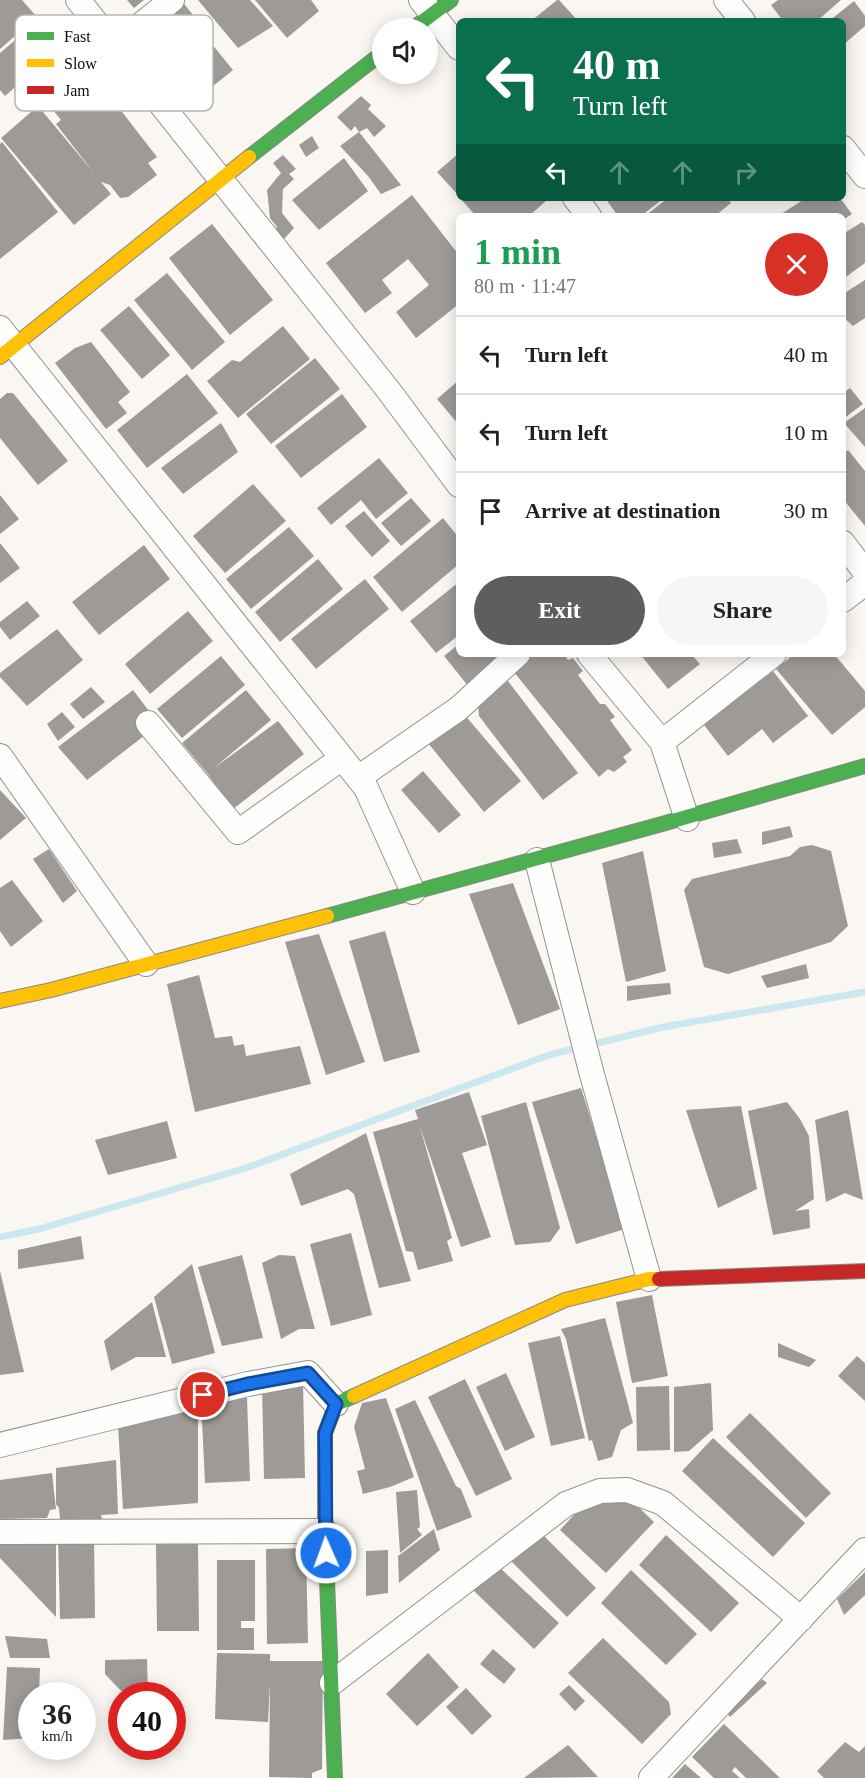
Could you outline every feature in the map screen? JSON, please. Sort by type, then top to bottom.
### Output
[{"type":"street","points":[[78,0],[90,15]]},
{"type":"street","points":[[153,15],[172,0]]},
{"type":"street","points":[[726,0],[741,18]]},
{"type":"street","points":[[430,11],[456,44]]},
{"type":"street","points":[[372,61],[221,179],[4,343],[366,788],[413,892]]},
{"type":"street","points":[[166,111],[388,391],[456,481]]},
{"type":"street","points":[[846,152],[865,176]]},
{"type":"street","points":[[577,201],[587,213]]},
{"type":"street","points":[[846,547],[865,572]]},
{"type":"street","points":[[846,598],[865,583]]},
{"type":"street","points":[[358,778],[458,710],[515,657]]},
{"type":"street","points":[[592,657],[662,742],[687,819]]},
{"type":"street","points":[[662,742],[770,657]]},
{"type":"street","points":[[148,723],[238,832],[342,758]]},
{"type":"street","points":[[0,756],[146,964]]},
{"type":"street","points":[[0,1000],[51,990],[537,860],[687,819],[865,766]]},
{"type":"street","points":[[537,860],[591,1071],[649,1279]]},
{"type":"street","points":[[335,1778],[325,1532],[325,1433],[336,1404],[565,1300],[649,1279],[865,1271]]},
{"type":"street","points":[[0,1445],[248,1384],[308,1373],[336,1404]]},
{"type":"street","points":[[332,1683],[566,1504],[600,1491],[627,1490],[663,1503],[801,1619]]},
{"type":"street","points":[[0,1532],[325,1532]]},
{"type":"street","points":[[651,1778],[865,1551]]},
{"type":"building","points":[[0,0],[22,0],[35,15],[15,15],[15,36],[0,49]]},
{"type":"building","points":[[127,0],[144,0],[134,8]]},
{"type":"building","points":[[181,0],[193,15],[162,15]]},
{"type":"building","points":[[198,0],[250,0],[273,26],[238,48],[213,18],[213,15]]},
{"type":"building","points":[[255,0],[311,0],[319,11],[287,38]]},
{"type":"building","points":[[559,0],[575,18],[535,18]]},
{"type":"building","points":[[778,0],[841,0],[820,18],[781,18],[771,5]]},
{"type":"building","points":[[854,1],[865,16],[865,26],[846,42],[846,18],[833,18]]},
{"type":"building","points":[[15,40],[15,87],[5,96],[0,90],[0,53]]},
{"type":"building","points":[[213,45],[233,70],[213,86]]},
{"type":"building","points":[[361,96],[371,105],[368,109],[386,126],[374,137],[367,128],[359,132],[355,126],[351,131],[337,117]]},
{"type":"building","points":[[32,111],[42,111],[94,173],[56,124],[61,120],[54,111],[121,111],[157,157],[148,163],[157,175],[128,197],[120,198],[110,185],[101,182],[111,194],[74,225],[1,138]]},
{"type":"building","points":[[359,132],[401,185],[381,194],[368,176],[340,146]]},
{"type":"building","points":[[312,136],[319,148],[306,157],[299,145]]},
{"type":"building","points":[[2,142],[58,212],[0,259],[0,144]]},
{"type":"building","points":[[283,155],[296,169],[289,174],[294,179],[283,189],[282,213],[294,228],[284,239],[274,234],[277,227],[270,218],[267,190],[281,173],[273,163]]},
{"type":"building","points":[[456,156],[456,193],[437,172]]},
{"type":"building","points":[[344,158],[368,191],[319,230],[292,200]]},
{"type":"building","points":[[412,195],[456,251],[456,306],[416,338],[396,312],[429,285],[408,259],[382,280],[392,293],[365,313],[326,263]]},
{"type":"building","points":[[463,201],[546,201],[532,213],[473,213]]},
{"type":"building","points":[[607,201],[660,201],[645,213],[616,213]]},
{"type":"building","points":[[664,201],[729,201],[731,203],[719,213],[649,213]]},
{"type":"building","points":[[801,201],[842,201],[852,214],[846,218],[846,213],[783,213]]},
{"type":"building","points":[[862,222],[865,225],[865,263],[846,277],[846,232]]},
{"type":"building","points":[[212,224],[273,300],[230,335],[169,258]]},
{"type":"building","points":[[167,273],[225,342],[192,370],[134,300]]},
{"type":"building","points":[[865,280],[865,318],[853,326],[846,320],[846,292]]},
{"type":"building","points":[[129,306],[170,355],[142,379],[100,330]]},
{"type":"building","points":[[283,326],[310,359],[238,418],[207,381],[232,360],[240,362]]},
{"type":"building","points":[[91,342],[130,392],[118,402],[127,413],[106,429],[55,363],[75,348]]},
{"type":"building","points":[[315,358],[340,389],[271,444],[246,414]]},
{"type":"building","points":[[187,374],[218,413],[147,468],[117,430]]},
{"type":"building","points":[[456,383],[456,421],[437,399]]},
{"type":"building","points":[[850,388],[863,404],[846,417],[846,391]]},
{"type":"building","points":[[7,393],[13,393],[68,461],[38,485],[0,438],[0,399]]},
{"type":"building","points":[[342,394],[367,427],[301,478],[275,446]]},
{"type":"building","points":[[865,408],[865,447],[846,425],[846,422]]},
{"type":"building","points":[[221,423],[238,452],[183,494],[161,468]]},
{"type":"building","points":[[848,450],[865,471],[865,526],[846,503],[846,452]]},
{"type":"building","points":[[379,458],[408,493],[376,519],[361,500],[331,525],[317,508]]},
{"type":"building","points":[[253,484],[286,521],[225,573],[193,536]]},
{"type":"building","points":[[0,495],[19,519],[0,534]]},
{"type":"building","points":[[411,498],[431,521],[401,546],[381,523]]},
{"type":"building","points":[[364,511],[390,541],[372,557],[345,526]]},
{"type":"building","points":[[443,518],[456,534],[456,567],[402,612],[373,577]]},
{"type":"building","points":[[289,527],[314,556],[251,609],[226,579]]},
{"type":"building","points":[[0,543],[20,568],[0,583]]},
{"type":"building","points":[[144,545],[170,579],[99,635],[72,602]]},
{"type":"building","points":[[318,559],[343,589],[280,642],[255,612]]},
{"type":"building","points":[[365,579],[389,609],[316,669],[291,639]]},
{"type":"building","points":[[456,584],[456,637],[436,653],[410,621]]},
{"type":"building","points":[[27,601],[40,616],[10,640],[0,627],[0,622]]},
{"type":"building","points":[[188,611],[213,641],[150,694],[125,664]]},
{"type":"building","points":[[57,629],[83,660],[27,706],[0,677],[0,673]]},
{"type":"building","points":[[456,646],[456,657],[506,657],[469,687],[444,656]]},
{"type":"building","points":[[221,656],[245,685],[182,738],[157,709]]},
{"type":"building","points":[[520,657],[566,657],[568,660],[573,658],[583,671],[578,675],[600,704],[605,704],[615,717],[610,720],[632,750],[623,757],[627,762],[614,772],[608,769],[599,777],[509,666]]},
{"type":"building","points":[[642,657],[694,657],[700,664],[668,689]]},
{"type":"building","points":[[790,657],[837,657],[865,691],[865,707],[832,735],[776,669]]},
{"type":"building","points":[[773,671],[808,716],[773,743],[762,729],[728,756],[704,725]]},
{"type":"building","points":[[508,681],[578,773],[543,800],[479,716],[478,704]]},
{"type":"building","points":[[91,687],[105,702],[83,719],[70,704]]},
{"type":"building","points":[[133,690],[152,715],[149,732],[87,780],[58,747]]},
{"type":"building","points":[[246,690],[271,720],[214,768],[278,721],[304,754],[233,809],[182,743]]},
{"type":"building","points":[[62,712],[75,727],[58,741],[47,724]]},
{"type":"building","points":[[463,713],[521,781],[484,812],[428,743]]},
{"type":"building","points":[[423,771],[461,815],[439,833],[401,790]]},
{"type":"building","points":[[0,790],[26,818],[0,840]]},
{"type":"building","points":[[790,826],[793,837],[762,845],[762,832]]},
{"type":"building","points":[[737,839],[742,853],[714,858],[712,843]]},
{"type":"building","points":[[812,845],[831,851],[848,926],[831,942],[728,974],[704,967],[684,890],[692,879],[790,856],[800,847]]},
{"type":"building","points":[[49,849],[77,891],[63,903],[33,859]]},
{"type":"building","points":[[643,851],[666,971],[626,982],[602,863]]},
{"type":"building","points":[[12,880],[43,921],[11,947],[0,931],[0,888]]},
{"type":"building","points":[[513,883],[560,1009],[518,1025],[469,894]]},
{"type":"building","points":[[385,931],[420,1052],[384,1062],[349,941]]},
{"type":"building","points":[[319,934],[365,1062],[326,1075],[285,942]]},
{"type":"building","points":[[806,964],[809,978],[767,988],[761,976]]},
{"type":"building","points":[[199,975],[215,1038],[232,1036],[234,1046],[244,1044],[246,1056],[300,1046],[311,1084],[195,1112],[167,984]]},
{"type":"building","points":[[670,983],[671,994],[627,1001],[627,986]]},
{"type":"building","points":[[581,1088],[625,1229],[576,1244],[532,1102]]},
{"type":"building","points":[[469,1092],[487,1145],[462,1153],[491,1237],[461,1247],[419,1124],[452,1238],[447,1241],[453,1261],[418,1270],[413,1252],[406,1251],[373,1132],[418,1119],[415,1110]]},
{"type":"building","points":[[526,1102],[560,1228],[550,1242],[515,1245],[481,1116]]},
{"type":"building","points":[[787,1102],[809,1136],[814,1199],[795,1211],[809,1209],[810,1228],[773,1235],[748,1111]]},
{"type":"building","points":[[741,1106],[757,1189],[718,1208],[686,1110]]},
{"type":"building","points":[[848,1110],[863,1200],[845,1193],[826,1202],[815,1120]]},
{"type":"building","points":[[167,1121],[177,1158],[108,1175],[95,1140]]},
{"type":"building","points":[[366,1133],[411,1281],[379,1288],[354,1194],[348,1189],[301,1206],[290,1174]]},
{"type":"building","points":[[351,1233],[372,1315],[331,1326],[310,1244]]},
{"type":"building","points":[[81,1236],[84,1259],[18,1269],[18,1250]]},
{"type":"building","points":[[242,1255],[263,1338],[222,1346],[198,1267]]},
{"type":"building","points":[[279,1255],[295,1256],[315,1329],[299,1329],[281,1339],[262,1263]]},
{"type":"building","points":[[192,1264],[215,1353],[172,1364],[154,1297]]},
{"type":"building","points":[[0,1271],[24,1372],[0,1375]]},
{"type":"building","points":[[652,1295],[668,1376],[632,1383],[616,1302]]},
{"type":"building","points":[[152,1302],[166,1357],[136,1357],[111,1371],[104,1341]]},
{"type":"building","points":[[605,1318],[633,1423],[621,1430],[612,1457],[598,1461],[592,1440],[589,1441],[566,1339],[561,1329]]},
{"type":"building","points":[[560,1336],[585,1438],[551,1446],[528,1343]]},
{"type":"building","points":[[778,1343],[816,1360],[809,1367],[778,1357]]},
{"type":"building","points":[[857,1356],[865,1363],[865,1401],[838,1376]]},
{"type":"building","points":[[506,1373],[535,1437],[505,1451],[476,1387]]},
{"type":"building","points":[[465,1379],[512,1479],[476,1496],[428,1397]]},
{"type":"building","points":[[303,1383],[305,1478],[264,1479],[262,1384]]},
{"type":"building","points":[[711,1383],[713,1430],[689,1451],[674,1452],[674,1387]]},
{"type":"building","points":[[669,1386],[670,1450],[637,1451],[636,1387]]},
{"type":"building","points":[[247,1398],[250,1481],[205,1483],[201,1400]]},
{"type":"building","points":[[386,1398],[414,1477],[390,1487],[363,1494],[357,1471],[365,1469],[354,1427],[362,1403]]},
{"type":"building","points":[[415,1400],[456,1486],[461,1489],[472,1517],[437,1531],[395,1409]]},
{"type":"building","points":[[198,1408],[198,1503],[123,1509],[118,1425]]},
{"type":"building","points":[[750,1413],[831,1493],[806,1518],[726,1437]]},
{"type":"building","points":[[713,1438],[805,1523],[773,1557],[682,1471]]},
{"type":"building","points":[[116,1460],[118,1514],[101,1515],[102,1519],[60,1520],[59,1508],[56,1504],[56,1468]]},
{"type":"building","points":[[52,1473],[56,1509],[50,1510],[47,1518],[0,1519],[0,1480]]},
{"type":"building","points":[[417,1490],[420,1527],[417,1529],[422,1535],[400,1553],[396,1492]]},
{"type":"building","points":[[629,1498],[654,1522],[606,1573],[560,1530],[584,1504]]},
{"type":"building","points":[[434,1529],[440,1550],[399,1583],[398,1556]]},
{"type":"building","points":[[540,1532],[596,1588],[567,1617],[511,1561]]},
{"type":"building","points":[[666,1535],[739,1603],[711,1632],[639,1565]]},
{"type":"building","points":[[0,1538],[56,1541],[56,1617],[0,1558]]},
{"type":"building","points":[[94,1538],[95,1618],[60,1619],[58,1539]]},
{"type":"building","points":[[198,1543],[199,1631],[157,1631],[156,1544]]},
{"type":"building","points":[[306,1548],[308,1643],[267,1644],[266,1549]]},
{"type":"building","points":[[388,1550],[388,1593],[366,1596],[366,1551]]},
{"type":"building","points":[[217,1560],[255,1560],[255,1621],[241,1621],[241,1628],[254,1628],[254,1650],[217,1650]]},
{"type":"building","points":[[497,1565],[559,1623],[534,1649],[473,1590]]},
{"type":"building","points":[[631,1570],[697,1634],[666,1665],[601,1603]]},
{"type":"building","points":[[865,1572],[865,1595],[844,1615],[837,1599]]},
{"type":"building","points":[[5,1636],[47,1639],[50,1658],[10,1658]]},
{"type":"building","points":[[603,1638],[669,1702],[671,1714],[642,1744],[568,1673]]},
{"type":"building","points":[[493,1649],[516,1669],[504,1684],[480,1664]]},
{"type":"building","points":[[217,1653],[270,1654],[270,1661],[323,1661],[322,1769],[312,1773],[312,1778],[269,1777],[270,1683],[268,1722],[215,1719]]},
{"type":"building","points":[[428,1653],[459,1687],[417,1726],[386,1694]]},
{"type":"building","points":[[147,1659],[148,1682],[113,1682],[105,1674],[105,1660]]},
{"type":"building","points":[[7,1667],[40,1668],[39,1682],[18,1682],[18,1739],[3,1740]]},
{"type":"building","points":[[762,1679],[767,1683],[730,1717],[726,1712]]},
{"type":"building","points":[[569,1685],[585,1701],[575,1711],[559,1694]]},
{"type":"building","points":[[466,1688],[492,1716],[472,1735],[446,1707]]},
{"type":"building","points":[[724,1724],[780,1778],[746,1778],[735,1767],[732,1771],[740,1778],[714,1778],[692,1757]]},
{"type":"building","points":[[845,1742],[859,1752],[865,1746],[865,1778],[824,1778],[817,1771]]},
{"type":"building","points":[[568,1745],[598,1777],[524,1778]]},
{"type":"building","points":[[685,1764],[701,1778],[672,1778]]},
{"type":"waterway","points":[[0,1237],[39,1229],[246,1168],[549,1055],[663,1027],[865,992]]},
{"type":"traffic: fast","points":[[427,18],[451,0]]},
{"type":"traffic: fast","points":[[249,157],[372,61]]},
{"type":"traffic: fast","points":[[327,916],[865,766]]},
{"type":"traffic: fast","points":[[335,1778],[325,1531],[325,1433],[336,1404],[354,1396]]},
{"type":"traffic: slow","points":[[0,357],[249,157]]},
{"type":"traffic: slow","points":[[0,1001],[51,990],[327,916]]},
{"type":"traffic: slow","points":[[354,1396],[565,1300],[649,1279],[659,1279]]},
{"type":"traffic: jam","points":[[659,1279],[865,1271]]},
{"type":"route","points":[[203,1395],[308,1373],[336,1404],[325,1433],[326,1553]]}]
